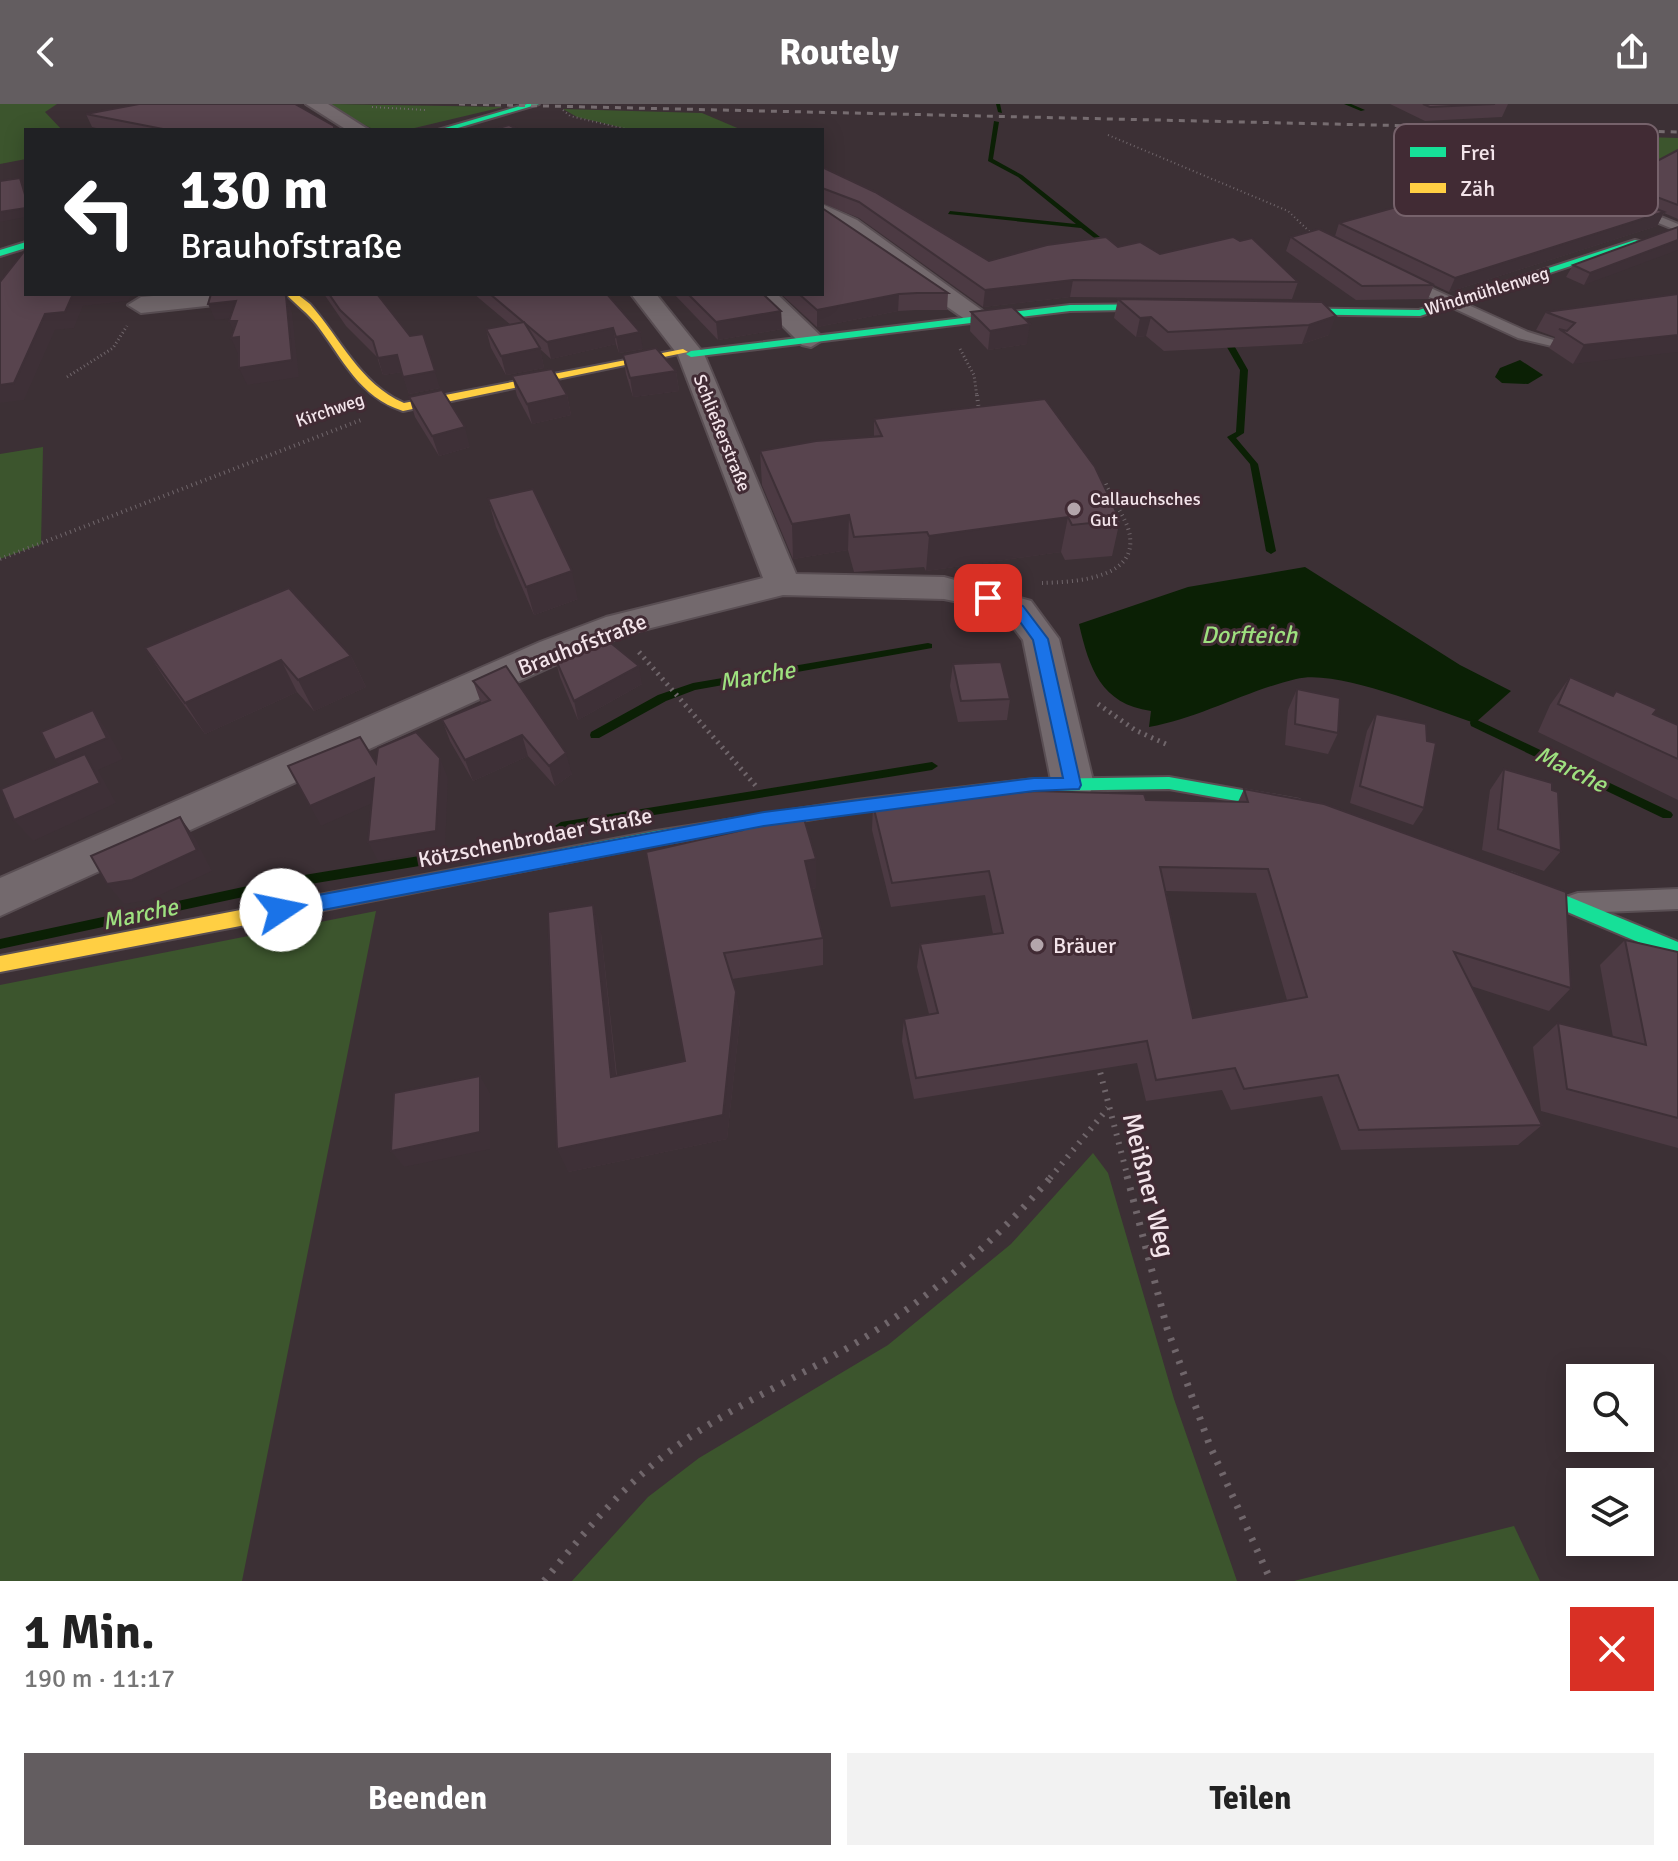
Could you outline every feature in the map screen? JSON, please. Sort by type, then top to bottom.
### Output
[{"type":"street","points":[[303,104],[315,104],[357,128]]},
{"type":"street","points":[[449,128],[535,104]]},
{"type":"street","points":[[824,212],[849,225],[981,319]]},
{"type":"street","name":"Windmühlenweg","points":[[1259,310],[1397,314],[1459,303],[1677,228]]},
{"type":"street","points":[[0,253],[24,246]]},
{"type":"street","points":[[141,305],[232,296]]},
{"type":"street","points":[[294,296],[305,302],[341,355],[381,400],[403,407],[689,353],[1070,308],[1198,308]]},
{"type":"street","name":"Schließerstraße","points":[[645,296],[689,353],[783,584]]},
{"type":"street","points":[[765,296],[811,339]]},
{"type":"street","name":"Brauhofstraße","points":[[0,898],[553,651],[619,625],[783,584],[944,588],[1018,609],[1045,653],[1073,785]]},
{"type":"street","name":"Kötzschenbrodaer Straße","points":[[0,964],[764,819],[1034,785],[1169,783],[1317,811]]},
{"type":"street","points":[[1486,871],[1572,903],[1678,951]]},
{"type":"lane","points":[[1650,216],[1677,228]]},
{"type":"lane","points":[[1391,273],[1523,335],[1556,343]]},
{"type":"lane","points":[[1572,903],[1678,899]]},
{"type":"path","points":[[315,104],[433,110]]},
{"type":"path","points":[[559,107],[570,116],[621,128]]},
{"type":"path","points":[[1108,135],[1288,211],[1311,233]]},
{"type":"path","points":[[67,377],[113,348],[141,305]]},
{"type":"path","points":[[945,323],[974,375],[982,420]]},
{"type":"path","name":"Kirchweg","points":[[0,559],[325,431],[403,407]]},
{"type":"path","points":[[1086,581],[1122,566],[1132,545],[1129,530],[1105,482]]},
{"type":"path","points":[[619,625],[678,700],[760,791]]},
{"type":"path","points":[[1045,653],[1135,730],[1174,748]]},
{"type":"path","name":"Meißner Weg","points":[[1094,1049],[1167,1328],[1210,1446],[1271,1581]]},
{"type":"path","points":[[544,1581],[609,1505],[674,1449],[839,1355],[941,1285],[1046,1186],[1109,1107]]},
{"type":"shaded area","points":[[0,104],[57,104],[45,112],[60,128],[24,128],[24,159],[0,164]]},
{"type":"shaded area","points":[[331,104],[503,107],[414,128],[371,128],[331,109],[334,107]]},
{"type":"shaded area","points":[[563,109],[702,113],[737,128],[624,128],[577,117]]},
{"type":"shaded area","points":[[1658,137],[1678,138],[1678,178],[1658,172]]},
{"type":"shaded area","points":[[43,447],[41,544],[0,559],[0,454]]},
{"type":"shaded area","points":[[376,911],[242,1581],[0,1581],[0,985]]},
{"type":"shaded area","points":[[1093,1153],[1108,1173],[1174,1399],[1237,1581],[572,1581],[648,1497],[699,1458],[888,1345],[1011,1244]]},
{"type":"shaded area","points":[[1514,1526],[1540,1581],[1294,1581]]},
{"type":"water","points":[[1520,360],[1543,375],[1528,384],[1502,383],[1495,377],[1500,368]]},
{"type":"water","name":"Dorfteich","points":[[1305,567],[1460,665],[1511,691],[1475,723],[1359,684],[1314,677],[1277,684],[1149,727],[1151,711],[1120,701],[1109,692],[1093,669],[1079,624],[1188,587]]},
{"type":"building","points":[[139,104],[295,104],[334,128],[158,128],[86,114]]},
{"type":"building","points":[[1423,104],[1495,104],[1430,107]]},
{"type":"building","points":[[1678,150],[1678,205],[1658,197],[1658,160]]},
{"type":"building","points":[[824,168],[875,192],[989,261],[1047,245],[1106,237],[1118,247],[1140,242],[1160,254],[1233,237],[1240,241],[1252,238],[1298,282],[1073,280],[985,290],[859,202],[824,189]]},
{"type":"building","points":[[20,178],[24,208],[0,212],[0,181]]},
{"type":"building","points":[[1394,208],[1394,216],[1651,216],[1455,278],[1339,223]]},
{"type":"building","points":[[824,209],[948,293],[899,294],[817,310],[801,296],[824,296]]},
{"type":"building","points":[[1678,227],[1678,240],[1590,273],[1573,265]]},
{"type":"building","points":[[1319,229],[1434,285],[1362,286],[1291,237]]},
{"type":"building","points":[[24,252],[24,296],[72,296],[65,312],[45,314],[14,383],[0,385],[0,282]]},
{"type":"building","points":[[1678,294],[1678,335],[1584,345],[1559,329],[1567,331],[1575,323],[1546,312]]},
{"type":"building","points":[[210,296],[286,296],[292,360],[239,368],[239,337],[231,338],[237,321],[229,321],[236,301],[208,304]]},
{"type":"building","points":[[330,296],[379,296],[410,336],[423,334],[435,371],[403,377],[397,355],[378,358],[373,341],[340,310]]},
{"type":"building","points":[[492,296],[609,296],[640,332],[616,337],[613,328],[547,342]]},
{"type":"building","points":[[690,296],[765,296],[781,311],[716,322]]},
{"type":"building","points":[[1118,299],[1322,302],[1336,316],[1309,325],[1168,332],[1151,317],[1140,318]]},
{"type":"building","points":[[1012,307],[1030,324],[990,331],[971,312]]},
{"type":"building","points":[[524,322],[540,348],[501,356],[486,329]]},
{"type":"building","points":[[656,348],[676,371],[630,378],[623,355]]},
{"type":"building","points":[[552,369],[567,395],[527,404],[512,376]]},
{"type":"building","points":[[442,390],[465,427],[432,436],[409,397]]},
{"type":"building","points":[[1045,399],[1095,467],[1120,520],[1072,525],[1068,517],[929,536],[927,532],[854,537],[849,515],[792,524],[760,451],[816,441],[882,436],[874,419]]},
{"type":"building","points":[[533,489],[572,571],[526,587],[488,499]]},
{"type":"building","points":[[289,588],[351,656],[298,680],[281,660],[185,703],[145,648]]},
{"type":"building","points":[[601,635],[639,666],[574,701],[555,658]]},
{"type":"building","points":[[1001,662],[1010,699],[961,701],[953,664]]},
{"type":"building","points":[[506,666],[566,753],[549,766],[522,735],[465,760],[442,720],[490,700],[473,681]]},
{"type":"building","points":[[1570,677],[1613,696],[1616,691],[1657,709],[1653,714],[1678,725],[1678,759],[1558,704]]},
{"type":"building","points":[[1297,689],[1340,698],[1338,733],[1295,724]]},
{"type":"building","points":[[93,710],[107,738],[55,760],[41,732]]},
{"type":"building","points":[[1376,714],[1426,724],[1427,741],[1436,743],[1424,808],[1360,786]]},
{"type":"building","points":[[416,732],[440,758],[436,831],[368,842],[374,778],[310,806],[288,766],[360,737],[376,763],[378,748]]},
{"type":"building","points":[[85,754],[100,783],[14,820],[1,789]]},
{"type":"building","points":[[1504,769],[1552,783],[1552,790],[1558,792],[1561,851],[1498,829]]},
{"type":"building","points":[[1244,789],[1324,804],[1566,892],[1571,988],[1454,952],[1542,1125],[1359,1130],[1338,1075],[1244,1089],[1235,1068],[1156,1080],[1147,1041],[916,1078],[904,1019],[938,1013],[920,944],[1003,933],[989,871],[892,883],[873,805],[1035,791],[1144,794],[1146,800],[1248,802]],"holes":[[[1160,867],[1268,869],[1307,997],[1193,1018]]]},
{"type":"building","points":[[802,812],[816,859],[805,861],[823,938],[724,953],[736,992],[723,1115],[557,1149],[548,912],[593,905],[611,1077],[685,1061],[646,852],[743,830],[741,822]]},
{"type":"building","points":[[180,817],[197,850],[132,880],[107,884],[91,856]]},
{"type":"building","points":[[1625,940],[1678,952],[1678,1118],[1567,1089],[1558,1023],[1646,1045]]},
{"type":"building","points":[[480,1076],[480,1132],[391,1151],[394,1093]]},
{"type":"waterway","points":[[998,104],[1000,112]]},
{"type":"waterway","points":[[1346,104],[1363,110]]},
{"type":"waterway","points":[[996,122],[990,160],[1020,176],[1083,226]]},
{"type":"waterway","points":[[950,213],[1083,226]]},
{"type":"waterway","points":[[1083,226],[1103,242]]},
{"type":"waterway","points":[[1224,335],[1244,370],[1240,433],[1231,437],[1254,464],[1271,551]]},
{"type":"waterway","name":"Marche","points":[[595,735],[662,698],[693,687],[928,646]]},
{"type":"waterway","name":"Marche","points":[[1475,723],[1667,815]]},
{"type":"waterway","points":[[561,826],[932,766]]},
{"type":"waterway","name":"Marche","points":[[0,944],[280,884],[492,849]]},
{"type":"railway","points":[[459,104],[1394,125]]},
{"type":"railway","points":[[1658,132],[1678,132]]},
{"type":"traffic: fast","points":[[449,128],[535,104]]},
{"type":"traffic: fast","points":[[1274,311],[1420,313],[1638,242]]},
{"type":"traffic: fast","points":[[0,253],[24,246]]},
{"type":"traffic: fast","points":[[691,354],[1070,308],[1177,307]]},
{"type":"traffic: fast","points":[[314,904],[656,838],[856,806],[1034,785],[1169,783],[1299,806]]},
{"type":"traffic: fast","points":[[1511,880],[1678,951]]},
{"type":"traffic: slow","points":[[293,296],[320,322],[369,387],[384,399],[403,407],[683,352]]},
{"type":"traffic: slow","points":[[0,964],[314,904]]},
{"type":"place","name":"Callauchsches Gut","points":[[1074,509]]},
{"type":"place","name":"Bräuer","points":[[1037,945]]},
{"type":"route","points":[[281,910],[764,819],[1034,785],[1073,785],[1041,639],[1018,609],[988,598]]}]
